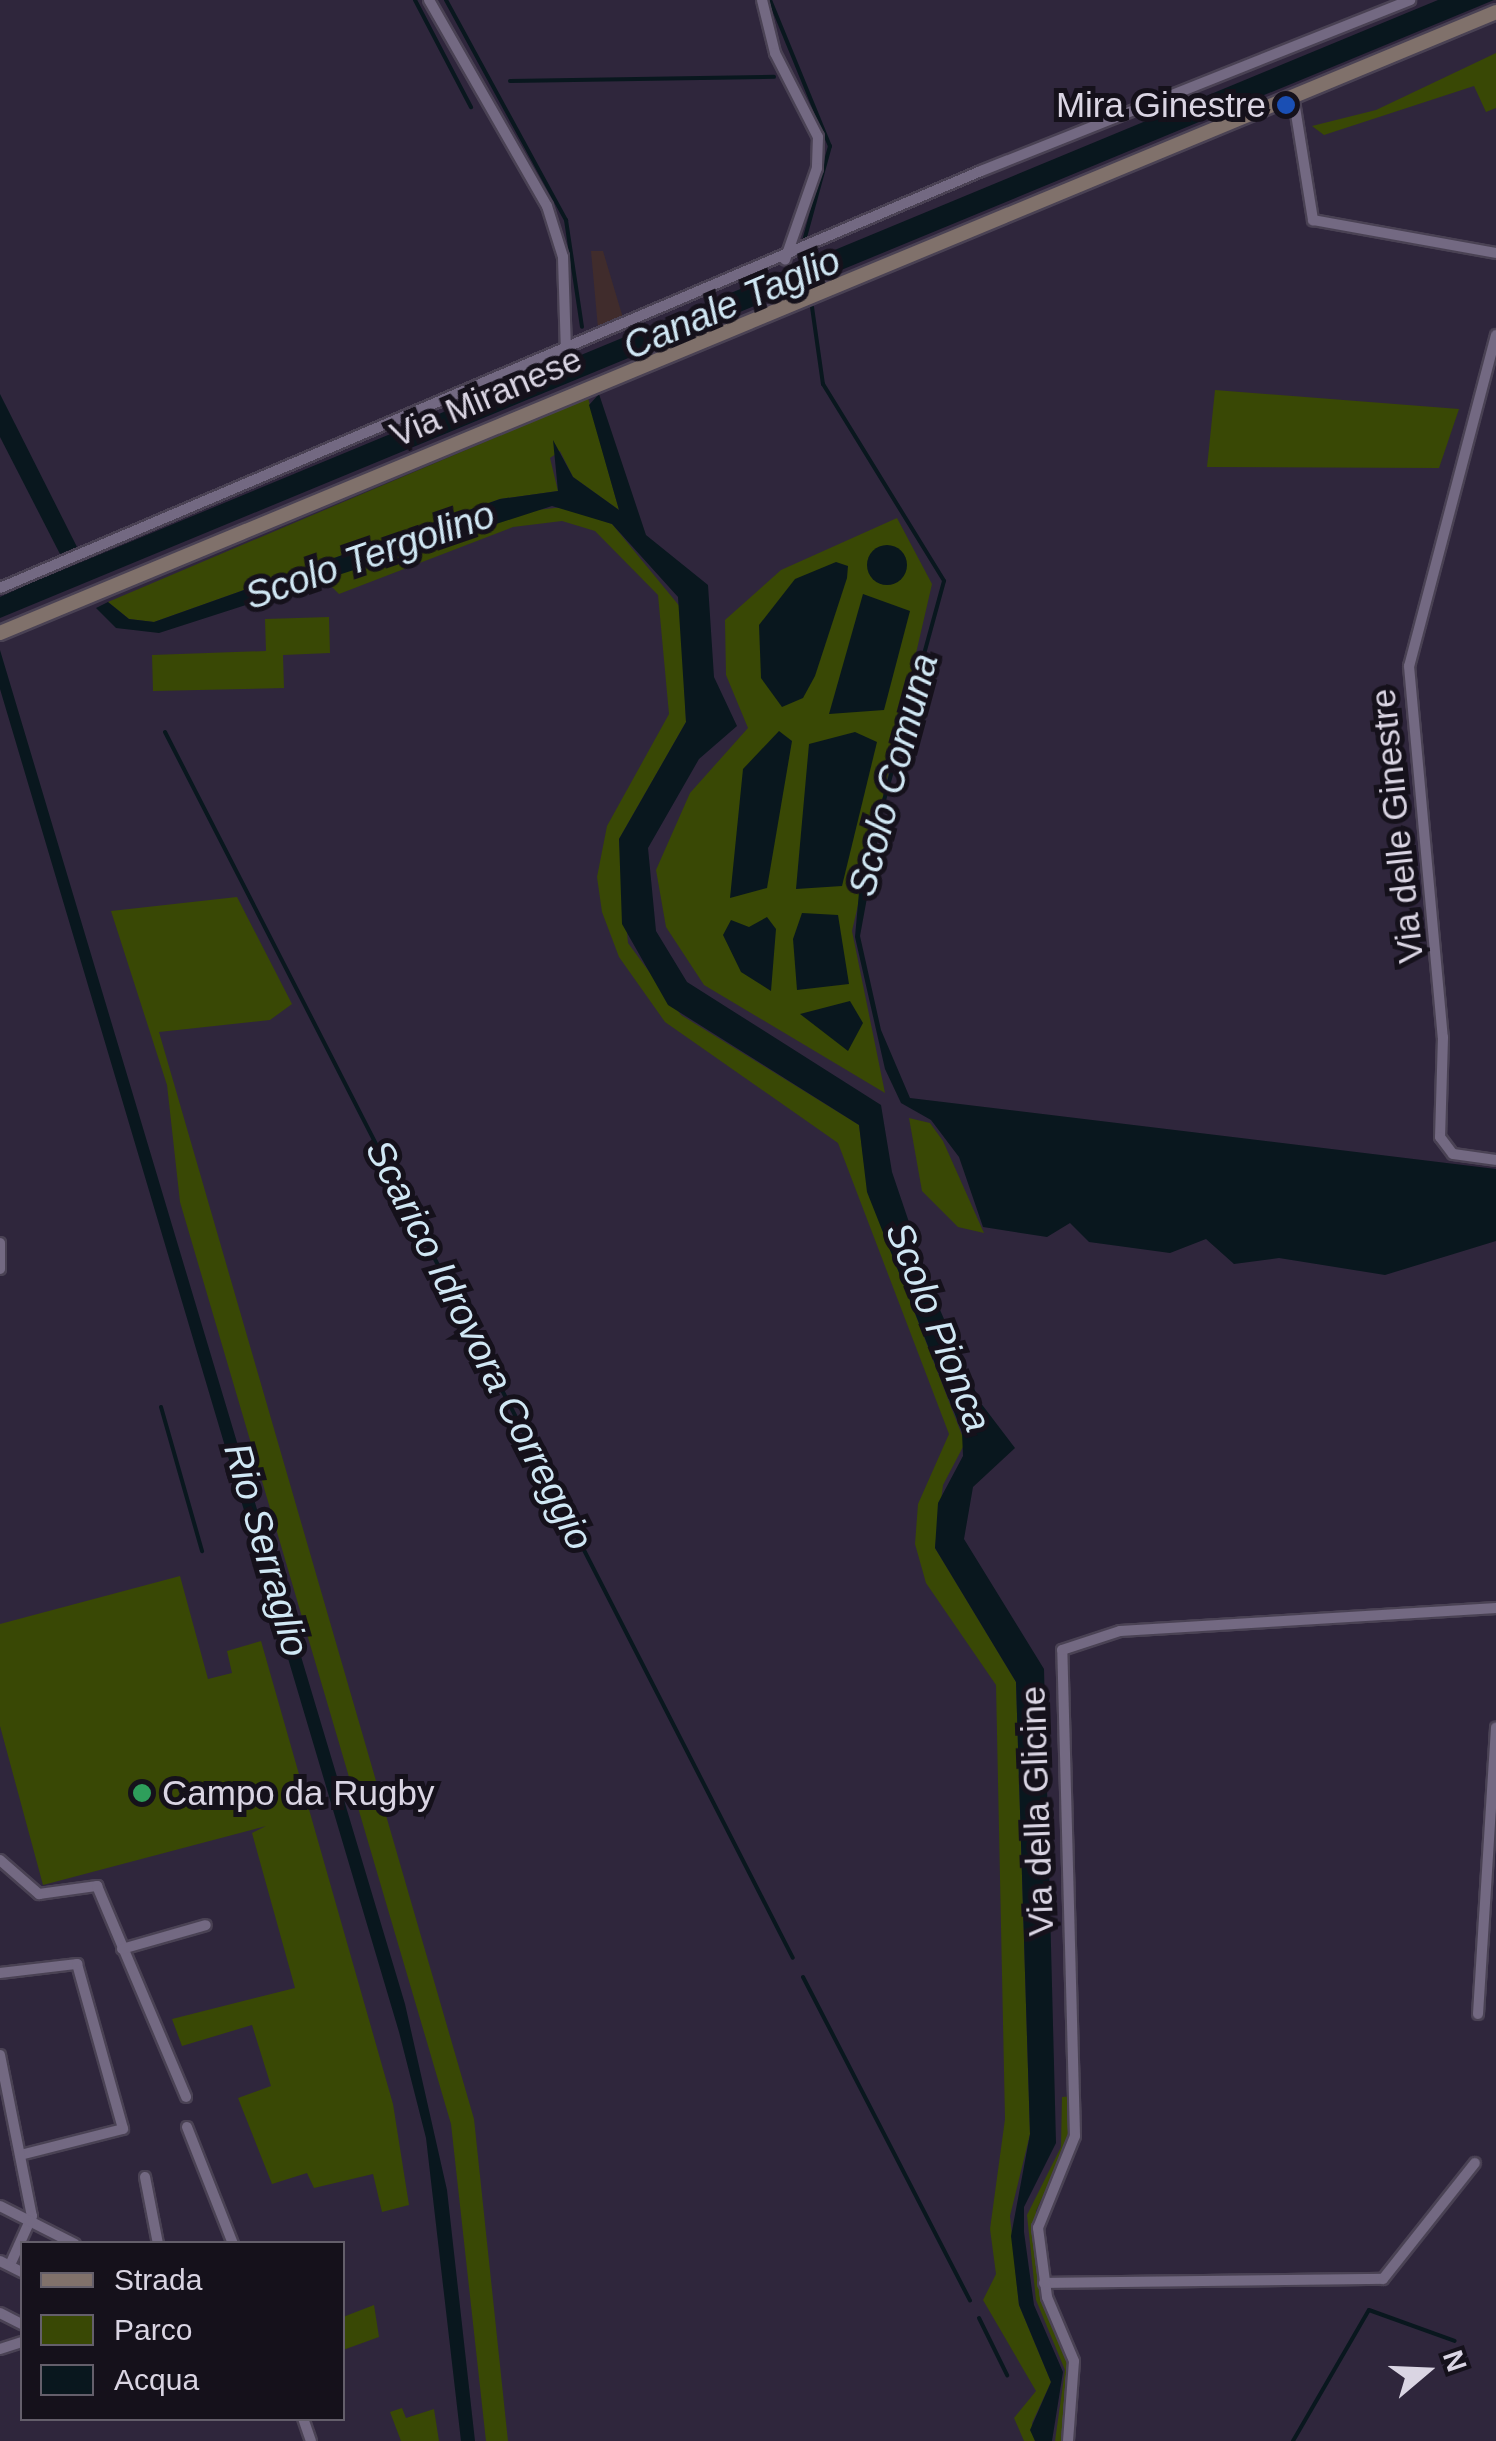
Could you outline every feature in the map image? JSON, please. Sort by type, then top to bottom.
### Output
[{"type":"main road","name":"Via Miranese","points":[[0,633],[1496,12]]},
{"type":"street","points":[[429,0],[546,206],[563,257],[566,350]]},
{"type":"street","points":[[762,0],[767,34],[818,137],[817,168],[786,260]]},
{"type":"street","points":[[0,588],[1410,0]]},
{"type":"street","points":[[1293,95],[1313,220],[1496,253]]},
{"type":"street","name":"Via delle Ginestre","points":[[1496,335],[1409,678],[1439,982],[1440,1137],[1453,1154],[1496,1160]]},
{"type":"street","points":[[0,1243],[1,1268]]},
{"type":"street","name":"Via della Glicine","points":[[1068,2441],[1074,2361],[1044,2283],[1039,2211],[1076,2136],[1060,1662],[1067,1642],[1496,1608]]},
{"type":"street","points":[[1478,2014],[1496,1728]]},
{"type":"street","points":[[0,1860],[40,1894],[97,1886],[186,2097]]},
{"type":"street","points":[[122,1949],[206,1925]]},
{"type":"street","points":[[0,1973],[74,1960],[122,2132],[20,2154]]},
{"type":"street","points":[[0,2054],[31,2221],[5,2263]]},
{"type":"street","points":[[187,2126],[232,2241]]},
{"type":"street","points":[[1044,2283],[1383,2279],[1475,2163]]},
{"type":"street","points":[[146,2177],[157,2241]]},
{"type":"street","points":[[0,2206],[69,2241]]},
{"type":"shaded area","points":[[591,251],[603,251],[623,318],[598,328]]},
{"type":"green space","points":[[1496,53],[1496,108],[1486,112],[1474,86],[1324,135],[1312,126],[1376,110]]},
{"type":"green space","points":[[1215,390],[1459,409],[1439,468],[1207,467]]},
{"type":"green space","points":[[588,398],[619,510],[573,477],[560,451],[550,458],[558,491],[500,499],[154,622],[129,619],[108,602]]},
{"type":"green space","points":[[564,507],[612,524],[681,608],[686,722],[619,839],[628,943],[681,1015],[859,1125],[868,1192],[965,1443],[943,1485],[935,1548],[1016,1682],[1030,2134],[1010,2216],[1019,2305],[1051,2382],[1032,2423],[1035,2441],[1024,2441],[1014,2418],[1036,2391],[983,2300],[996,2274],[990,2229],[1005,2119],[996,1685],[926,1583],[915,1544],[918,1504],[949,1434],[838,1143],[665,1022],[619,957],[602,912],[597,877],[607,826],[669,714],[658,595],[595,531],[562,521],[513,527],[339,594],[322,577],[510,513]]},
{"type":"green space","points":[[897,518],[932,584],[852,931],[885,1093],[704,985],[666,927],[656,870],[690,793],[748,728],[726,675],[725,620],[781,570]]},
{"type":"green space","points":[[329,617],[330,653],[283,655],[284,688],[153,691],[152,655],[266,651],[265,619]]},
{"type":"green space","points":[[237,897],[292,1004],[270,1020],[159,1032],[474,2119],[508,2441],[486,2441],[451,2124],[180,1202],[167,1085],[111,911]]},
{"type":"green space","points":[[909,1118],[930,1123],[943,1141],[984,1233],[958,1227],[922,1191]]},
{"type":"green space","points":[[180,1576],[208,1679],[232,1673],[227,1651],[261,1641],[393,2104],[409,2205],[382,2212],[373,2174],[314,2188],[307,2173],[272,2184],[238,2098],[271,2086],[252,2025],[182,2046],[172,2019],[295,1988],[252,1833],[266,1826],[43,1885],[0,1726],[0,1624]]},
{"type":"green space","points":[[1074,2096],[1072,2135],[1036,2211],[1041,2289],[1072,2368],[1064,2441],[1055,2441],[1065,2370],[1036,2300],[1027,2215],[1061,2147],[1062,2097]]},
{"type":"green space","points":[[374,2305],[379,2337],[345,2349],[345,2316]]},
{"type":"green space","points":[[402,2408],[406,2418],[434,2409],[439,2441],[401,2441],[390,2412]]},
{"type":"water","name":"Canale Taglio","points":[[1438,0],[1494,0],[0,618],[0,597],[31,583]]},
{"type":"water","points":[[0,394],[77,547],[60,554],[0,437]]},
{"type":"water","name":"Scolo Tergolino","points":[[599,394],[646,535],[708,585],[714,677],[737,726],[699,759],[648,848],[656,931],[687,982],[881,1105],[892,1172],[934,1296],[980,1402],[1015,1448],[973,1487],[964,1539],[1044,1669],[1056,2143],[1024,2207],[1024,2232],[1034,2305],[1063,2372],[1052,2441],[1035,2441],[1030,2430],[1051,2382],[1019,2305],[1011,2236],[1030,2134],[1016,1682],[935,1548],[938,1503],[963,1456],[962,1432],[867,1192],[859,1125],[668,1005],[622,924],[619,839],[686,722],[678,597],[612,524],[552,506],[159,633],[116,628],[96,608],[108,602],[129,619],[154,622],[500,499],[558,491],[553,440],[573,477],[619,510],[589,405]]},
{"type":"water","points":[[887,545],[901,551],[907,565],[901,579],[887,585],[873,579],[867,565],[873,551]]},
{"type":"water","points":[[836,562],[848,566],[847,578],[815,676],[803,698],[782,707],[761,678],[759,625],[795,579]]},
{"type":"water","points":[[863,594],[910,611],[884,710],[829,714]]},
{"type":"water","name":"Rio Serraglio","points":[[0,650],[405,2004],[447,2190],[475,2441],[461,2441],[426,2138],[399,2032],[0,689]]},
{"type":"water","points":[[779,731],[792,741],[767,888],[730,898],[743,769]]},
{"type":"water","points":[[855,732],[877,742],[842,886],[796,889],[809,744]]},
{"type":"water","points":[[882,816],[860,936],[881,1030],[910,1098],[1496,1169],[1496,1241],[1385,1275],[1279,1258],[1234,1264],[1206,1239],[1170,1253],[1089,1242],[1070,1223],[1047,1237],[983,1227],[959,1157],[931,1120],[901,1103],[885,1069],[855,937],[860,881]]},
{"type":"water","points":[[802,913],[838,915],[849,984],[797,990],[793,939]]},
{"type":"water","points":[[767,917],[776,929],[771,991],[741,972],[723,935],[731,920],[749,927]]},
{"type":"water","points":[[850,1001],[863,1023],[848,1051],[800,1014]]},
{"type":"waterway","points":[[415,0],[471,107]]},
{"type":"waterway","name":"Scolo Pionca","points":[[446,0],[566,220],[582,327]]},
{"type":"waterway","name":"Scolo Comuna","points":[[770,0],[830,146],[804,241]]},
{"type":"waterway","points":[[510,81],[774,77]]},
{"type":"waterway","name":"Scolo Comuna","points":[[812,307],[823,384],[944,581],[879,819]]},
{"type":"waterway","name":"Scarico Idrovora Correggio","points":[[165,732],[793,1958]]},
{"type":"waterway","points":[[161,1407],[202,1551]]},
{"type":"waterway","name":"Scarico Idrovora Correggio","points":[[803,1977],[970,2300]]},
{"type":"waterway","points":[[1293,2441],[1369,2310],[1455,2341]]},
{"type":"waterway","name":"Scarico Idrovora Correggio","points":[[979,2318],[1007,2375]]},
{"type":"place","name":"Mira Ginestre","points":[[1286,105]]},
{"type":"place","name":"Campo da Rugby","points":[[142,1793]]}]
